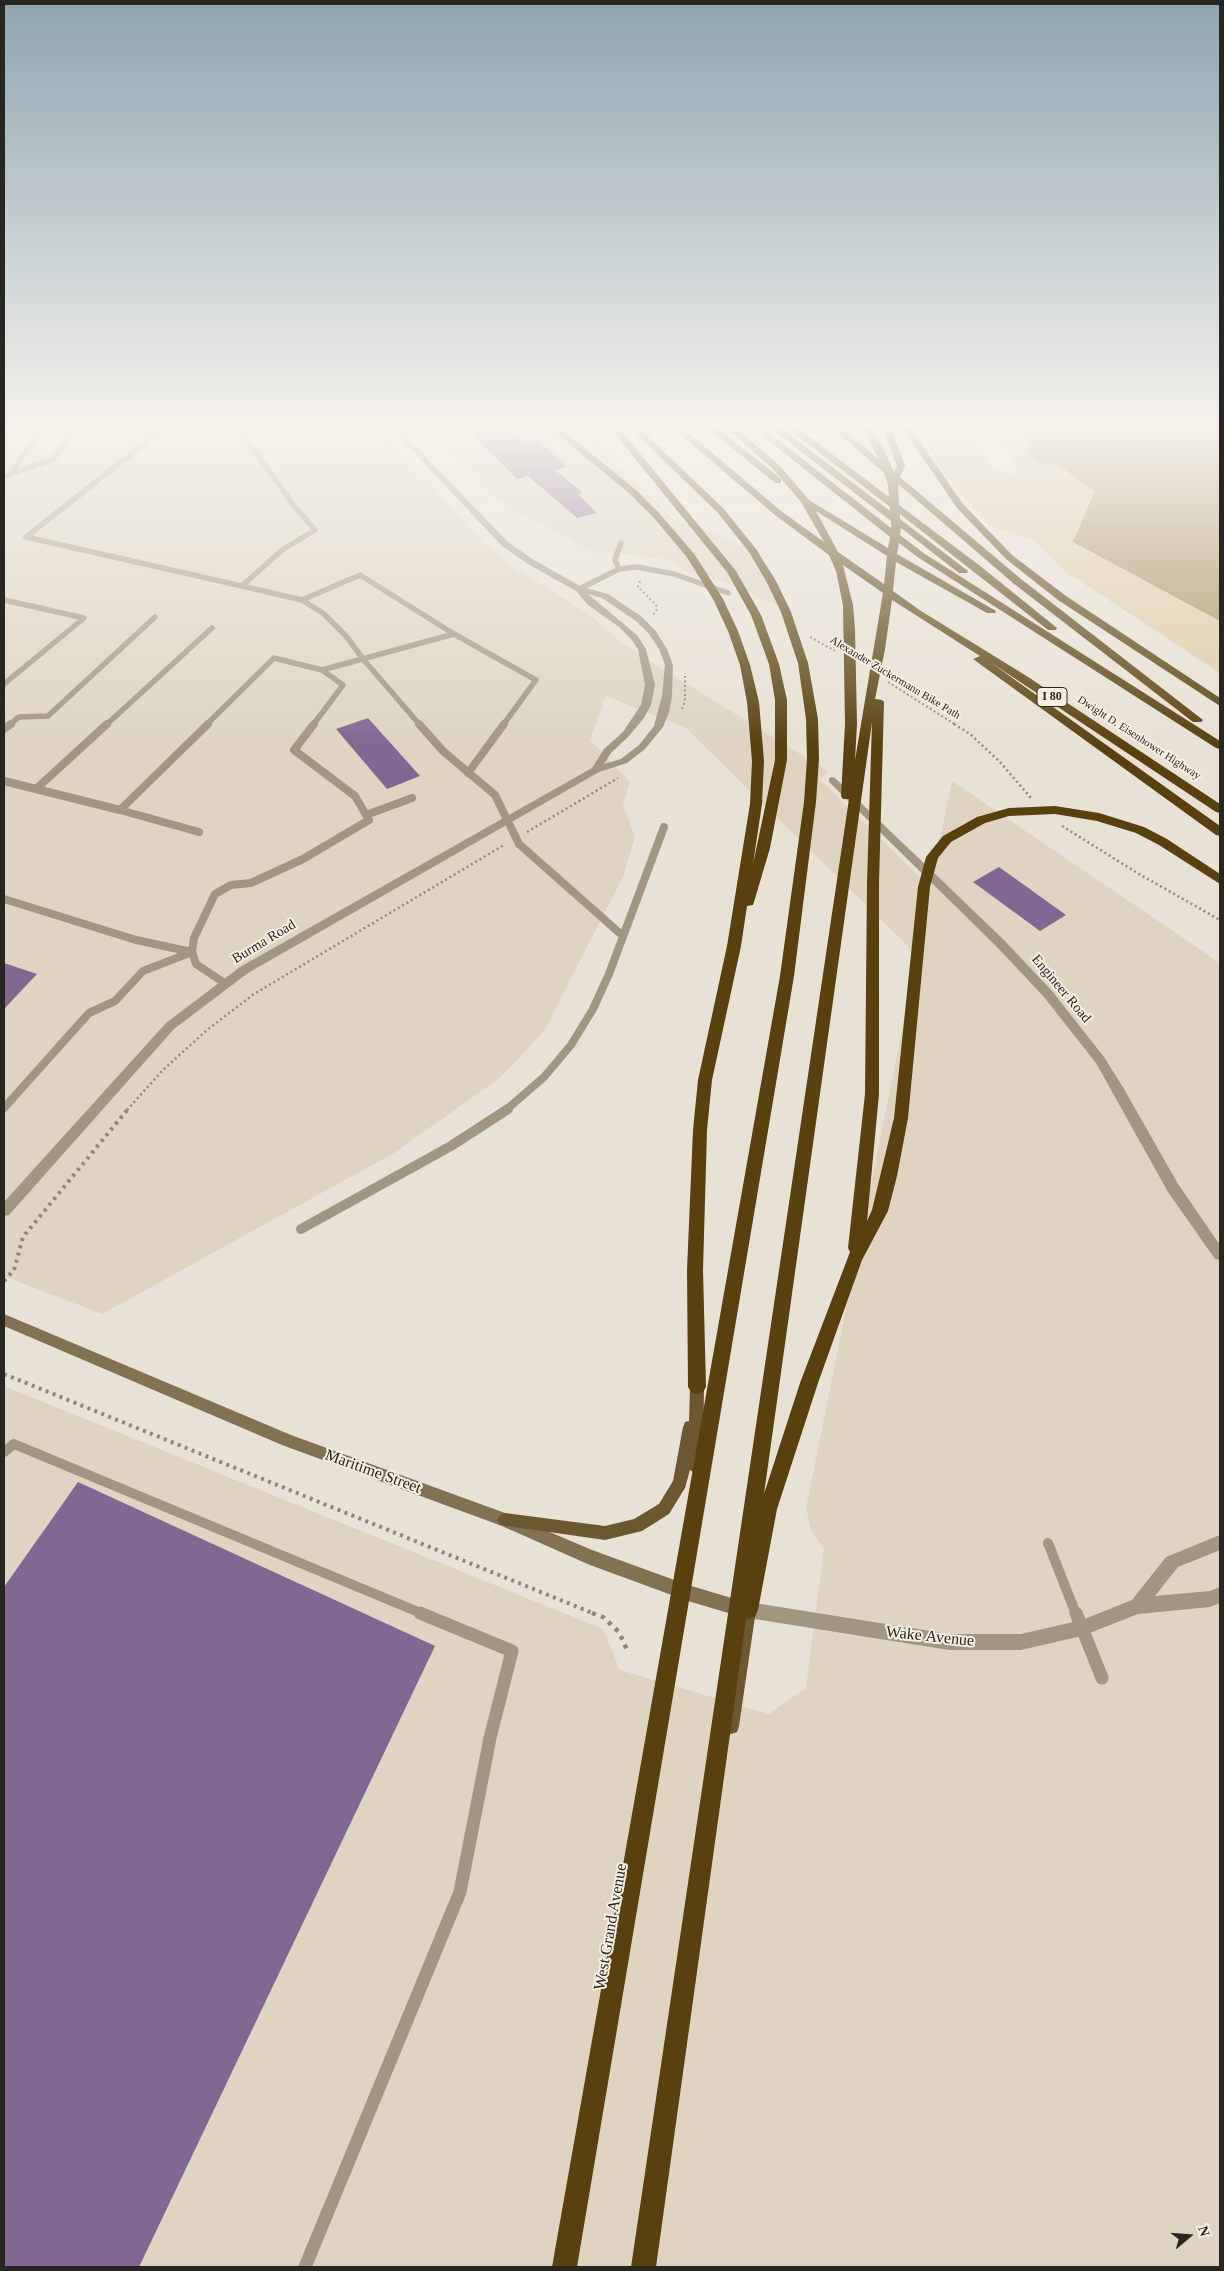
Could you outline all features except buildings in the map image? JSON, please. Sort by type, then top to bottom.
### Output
[{"type":"highway","points":[[673,535],[709,584],[726,615],[739,648],[753,702],[758,772],[754,827],[734,946],[704,1087],[696,1189],[697,1387]]},
{"type":"highway","points":[[702,535],[731,571],[756,615],[774,664],[782,719],[778,780],[758,872],[734,946]]},
{"type":"highway","points":[[564,2267],[787,976],[810,802],[813,760],[812,719],[803,663],[792,628],[771,581],[741,535]]},
{"type":"highway","name":"Dwight D. Eisenhower Highway","points":[[809,535],[917,613],[1021,676],[1220,808]]},
{"type":"highway","points":[[826,535],[844,583],[850,622],[851,724],[841,898]]},
{"type":"highway","points":[[858,535],[956,592],[1118,679]]},
{"type":"highway","points":[[894,535],[922,556],[1118,679],[1220,746]]},
{"type":"highway","points":[[643,2267],[869,702],[880,649],[895,535]]},
{"type":"highway","points":[[913,535],[1118,679]]},
{"type":"highway","points":[[934,535],[1118,679]]},
{"type":"highway","points":[[963,535],[1017,581],[1220,738]]},
{"type":"highway","points":[[988,535],[1009,557],[1062,598],[1220,703]]},
{"type":"highway","points":[[917,613],[1008,683],[1220,832]]},
{"type":"highway","points":[[854,1259],[860,1222],[872,1094],[874,779],[880,649]]},
{"type":"highway","points":[[748,1610],[768,1509],[809,1383],[854,1259],[880,1211],[889,1176],[900,1118],[924,887],[932,857],[947,839],[968,825],[1002,814],[1039,810],[1069,811],[1106,818],[1140,830],[1163,842],[1220,880]]},
{"type":"main road","name":"Maritime Street","points":[[4,1320],[287,1440],[506,1520],[590,1557],[688,1593],[748,1610]]},
{"type":"main road","points":[[506,1520],[605,1533],[637,1526],[664,1509],[680,1483],[697,1387]]},
{"type":"main road","name":"West Grand Avenue","points":[[572,2267],[688,1593],[695,1503],[697,1387]]},
{"type":"main road","points":[[650,2267],[748,1610]]},
{"type":"street","name":"Burma Road","points":[[4,1211],[170,1026],[244,970],[596,770],[624,761],[642,747],[658,727],[664,712],[667,696],[669,665],[664,649],[652,632],[639,619],[605,596],[579,589],[531,562],[496,535]]},
{"type":"street","name":"Burma Road","points":[[579,589],[591,603],[622,625],[634,637],[642,649],[650,685],[646,705],[640,718],[607,751],[596,770]]},
{"type":"street","name":"Engineer Road","points":[[832,780],[1001,944],[1048,994],[1100,1060],[1120,1092],[1173,1188],[1195,1222],[1220,1254]]},
{"type":"street","points":[[1138,1606],[1172,1562],[1220,1542]]},
{"type":"street","name":"Wake Avenue","points":[[748,1610],[948,1642],[1021,1642],[1082,1628],[1138,1606],[1210,1599],[1220,1595]]},
{"type":"lane","points":[[29,535],[26,537],[302,600],[323,613],[346,636],[363,659],[443,751],[494,795],[519,844],[623,936]]},
{"type":"lane","points":[[242,586],[282,550],[307,535]]},
{"type":"lane","points":[[619,569],[616,560],[621,543]]},
{"type":"lane","points":[[579,589],[619,569],[637,567],[655,569],[728,593]]},
{"type":"lane","points":[[302,600],[360,574],[454,634],[536,680],[468,773]]},
{"type":"lane","points":[[4,600],[84,618],[4,684]]},
{"type":"lane","points":[[4,729],[19,717],[48,716],[155,617]]},
{"type":"lane","points":[[36,789],[212,628]]},
{"type":"lane","points":[[322,670],[454,634]]},
{"type":"lane","points":[[120,810],[274,658],[322,670],[343,685],[294,750],[355,796],[369,820],[303,859],[251,883],[231,885],[215,894],[194,938],[192,952],[196,964],[226,984]]},
{"type":"lane","points":[[4,781],[199,832]]},
{"type":"lane","points":[[366,814],[412,798]]},
{"type":"lane","points":[[301,1229],[451,1146],[514,1105],[544,1077],[571,1046],[594,1009],[664,827]]},
{"type":"lane","points":[[4,899],[136,940],[192,952]]},
{"type":"lane","points":[[4,1108],[89,1013],[115,1001],[143,971],[192,952]]},
{"type":"lane","points":[[4,1452],[14,1444],[512,1651],[490,1738],[460,1892],[305,2267]]},
{"type":"lane","points":[[1048,1543],[1102,1678]]},
{"type":"path","name":"Alexander Zuckermann Bike Path","points":[[809,637],[841,655]]},
{"type":"path","name":"Alexander Zuckermann Bike Path","points":[[881,678],[970,734],[1000,762],[1032,798]]},
{"type":"path","points":[[1058,822],[1089,845],[1220,920]]},
{"type":"path","points":[[4,1281],[14,1270],[23,1237],[163,1070],[207,1030],[254,994],[295,968],[527,832]]},
{"type":"path","points":[[4,1374],[603,1617],[619,1632],[627,1650]]},
{"type":"shaded area","points":[[4,535],[476,535],[512,566],[592,616],[621,643],[829,772],[819,779],[930,887],[952,781],[1220,963],[1220,2267],[4,2267],[4,1386],[603,1629],[620,1670],[769,1714],[806,1688],[824,1548],[811,1530],[806,1508],[917,955],[686,728],[606,696],[590,740],[630,782],[623,805],[635,837],[623,877],[544,1031],[501,1077],[394,1153],[102,1314],[4,1276]]},
{"type":"shaded area","points":[[562,535],[719,535],[748,548],[778,606],[717,579],[686,572],[672,560],[598,551],[595,553]]},
{"type":"shaded area","points":[[1019,535],[1220,535],[1220,673],[1066,572],[1033,539]]},
{"type":"shaded area","points":[[1076,535],[1220,535],[1220,621],[1073,542]]}]
